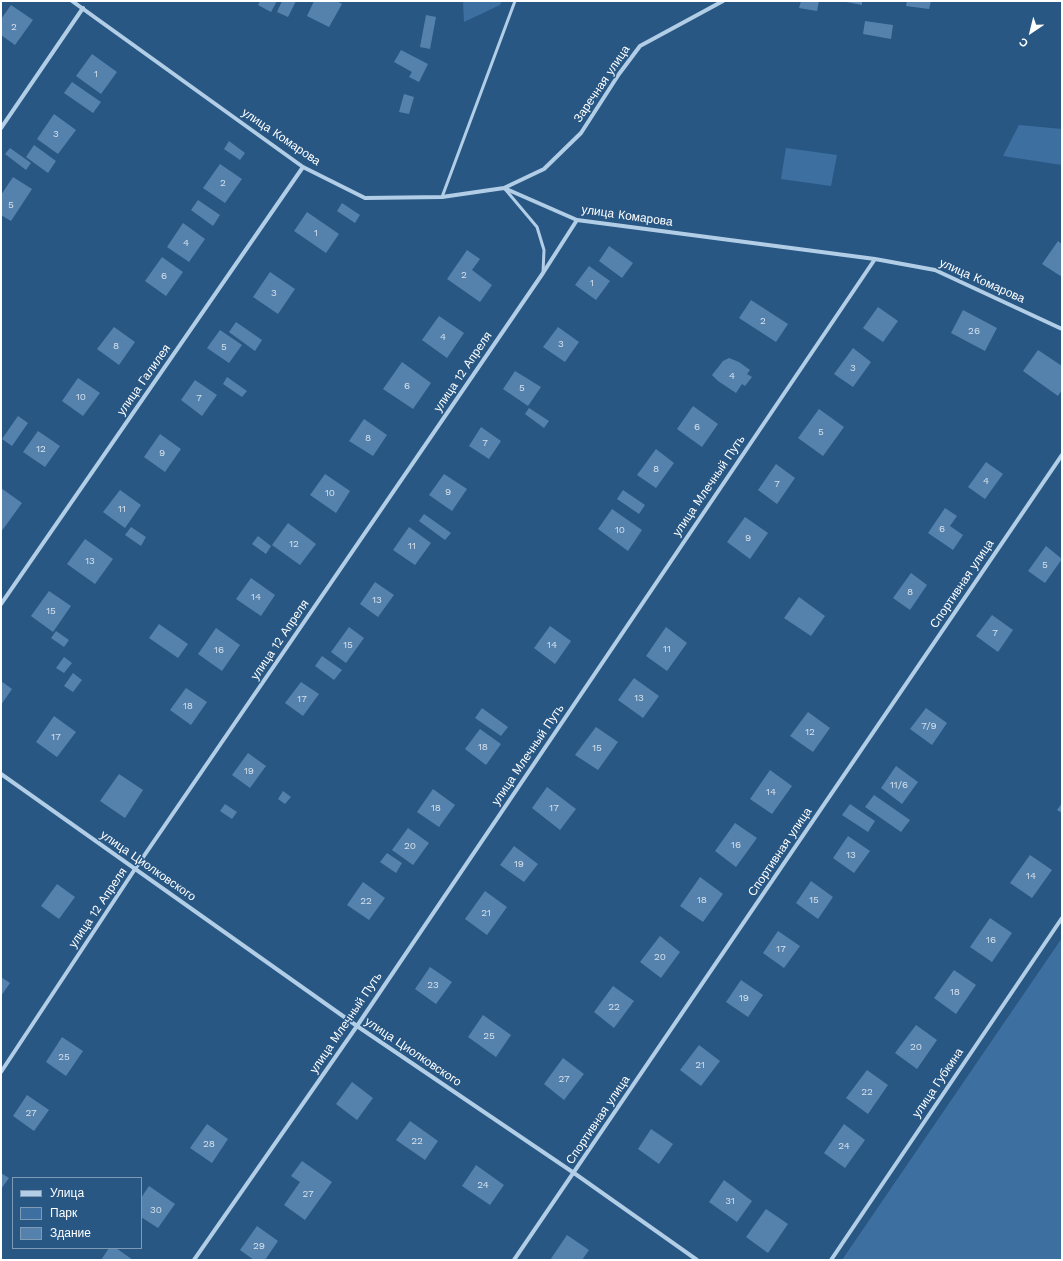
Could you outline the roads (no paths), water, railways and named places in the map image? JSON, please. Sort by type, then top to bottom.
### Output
[{"type":"street","name":"улица Комарова","points":[[72,1],[303,167],[365,198],[442,197],[504,188],[577,220],[875,259],[935,270],[1062,329]]},
{"type":"street","name":"Заречная улица","points":[[504,188],[544,169],[581,133],[619,74],[640,46],[723,1]]},
{"type":"street","points":[[1,128],[82,8]]},
{"type":"street","name":"улица Галилея","points":[[1,604],[303,167]]},
{"type":"street","name":"улица 12 Апреля","points":[[1,1072],[135,869],[543,273],[577,220]]},
{"type":"street","name":"улица Млечный Путь","points":[[194,1260],[357,1026],[875,259]]},
{"type":"street","name":"Спортивная улица","points":[[514,1260],[1062,455]]},
{"type":"street","name":"улица Циолковского","points":[[1,774],[357,1026],[574,1173],[697,1260]]},
{"type":"street","name":"улица Губкина","points":[[831,1260],[1062,918]]},
{"type":"lane","points":[[442,197],[515,1]]},
{"type":"lane","points":[[504,188],[537,227],[544,250],[543,273]]}]
